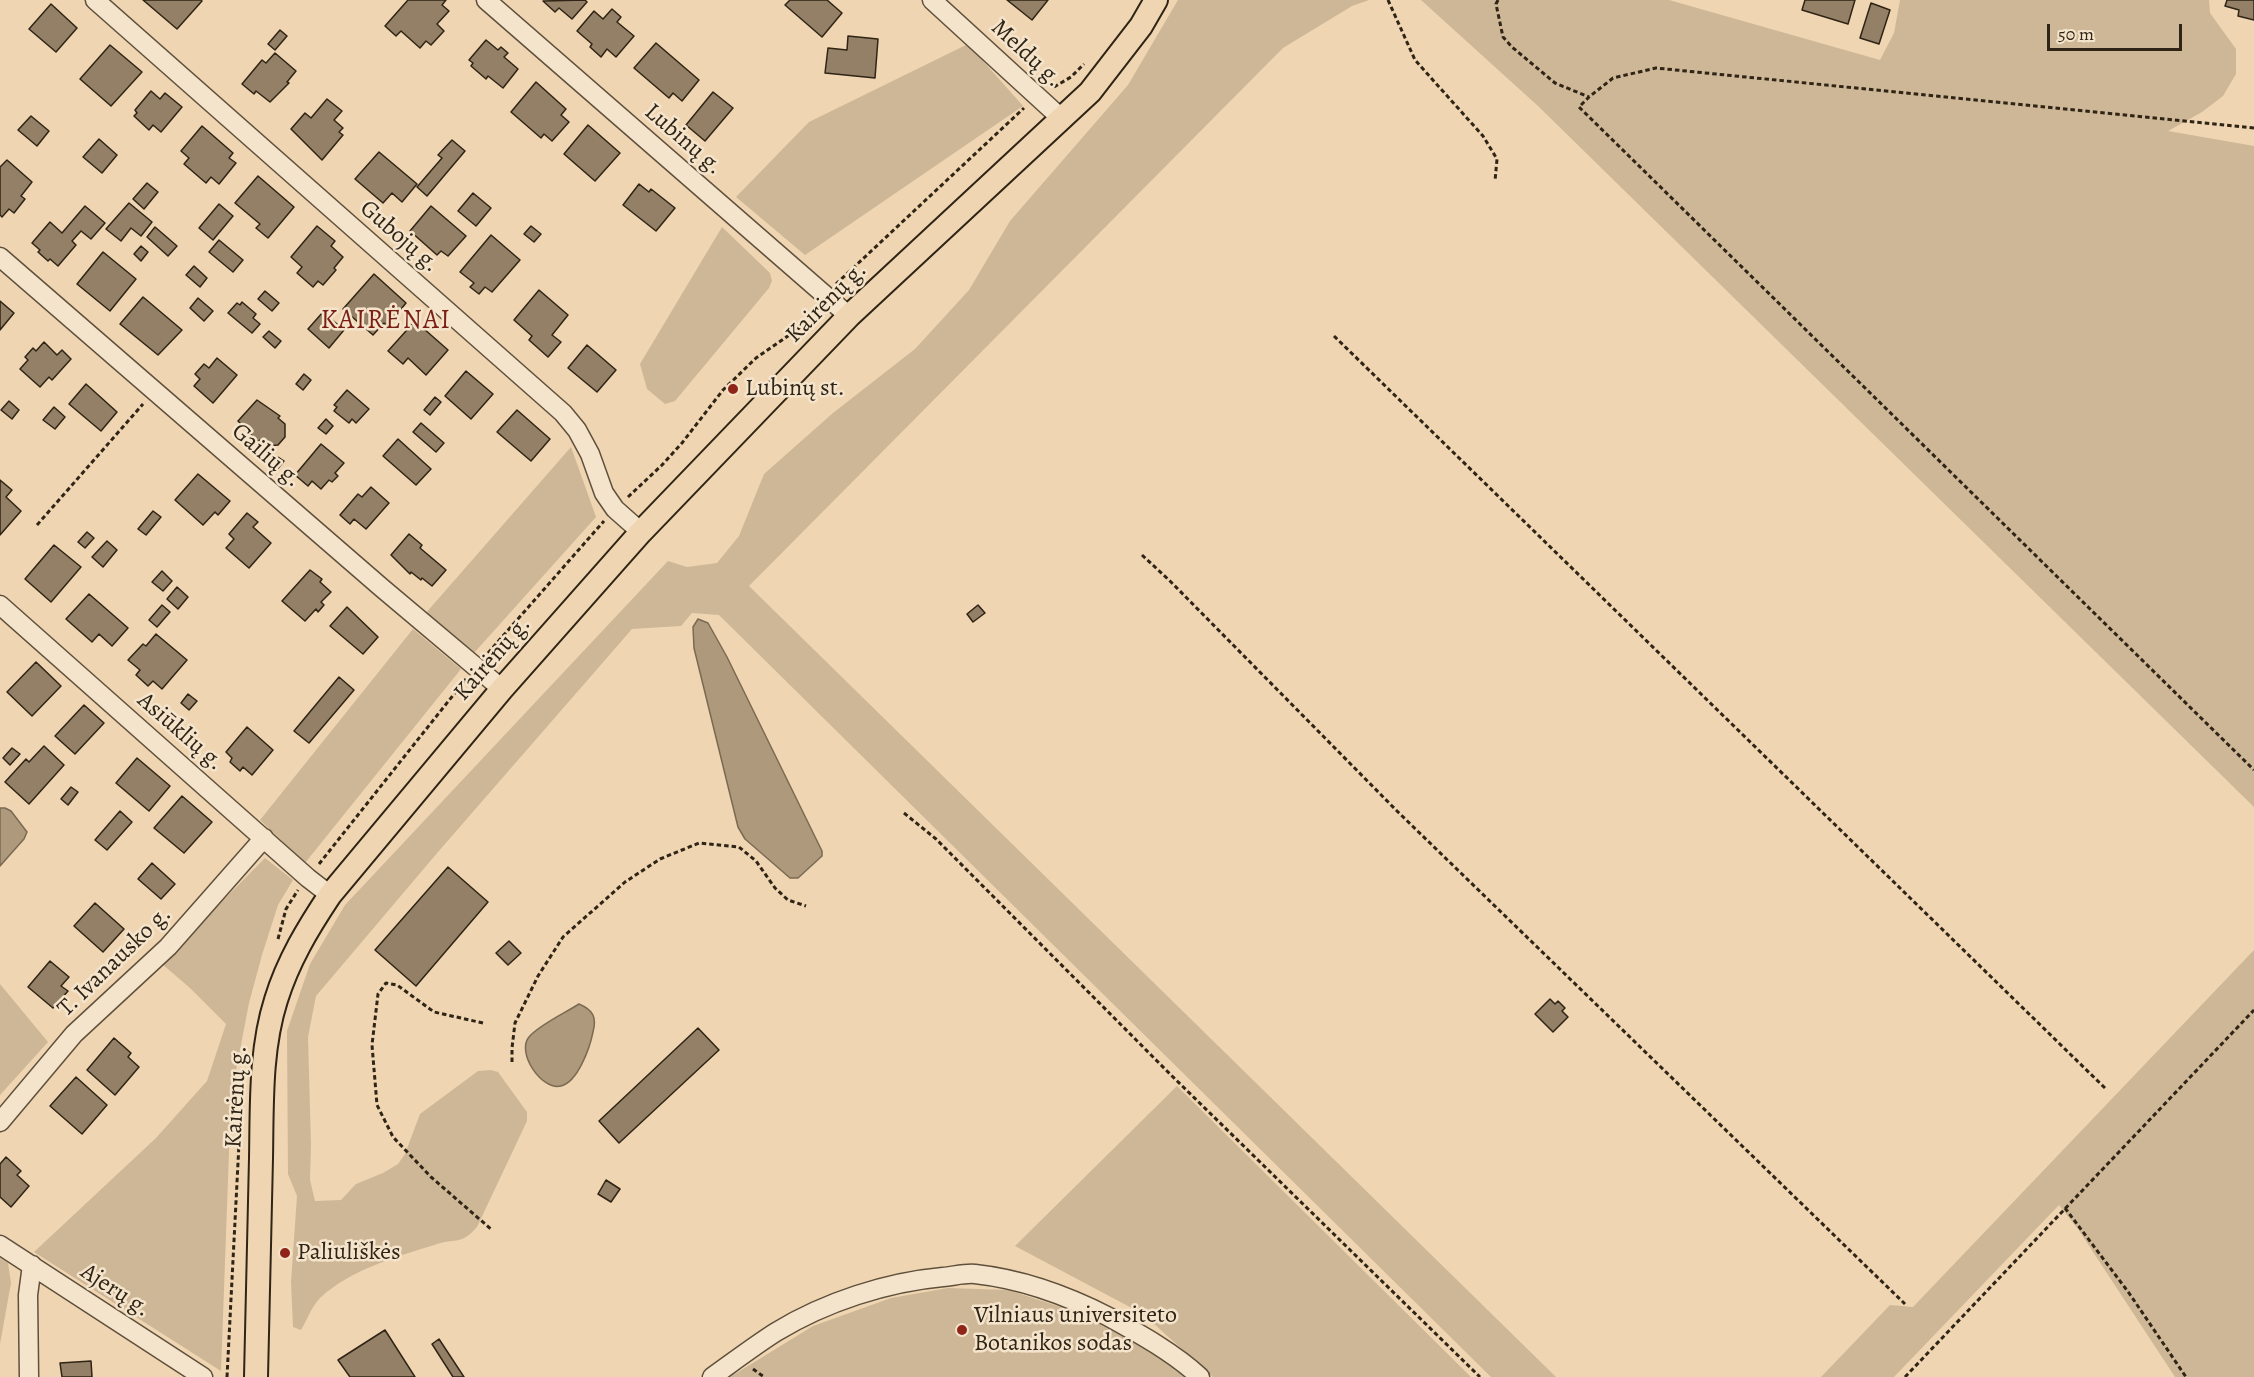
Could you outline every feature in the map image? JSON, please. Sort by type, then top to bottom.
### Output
[{"type":"main road","name":"Kairėnų g.","points":[[256,1377],[266,1047],[271,1019],[284,976],[308,927],[330,895],[502,689],[641,532],[849,316],[1090,92],[1116,60],[1156,0]]},
{"type":"street","name":"Gubojų g.","points":[[95,0],[563,413],[586,446],[604,493],[615,509],[641,532]]},
{"type":"street","name":"Lubinų g.","points":[[486,0],[849,316]]},
{"type":"street","name":"Meldų g.","points":[[932,0],[1062,119]]},
{"type":"street","name":"Gailių g.","points":[[0,257],[154,392],[502,689]]},
{"type":"street","name":"Asiūklių g.","points":[[0,605],[330,895]]},
{"type":"street","name":"T. Ivanausko g.","points":[[0,1122],[74,1034],[168,947],[264,838]]},
{"type":"street","name":"Ajerų g.","points":[[0,1245],[203,1377]]},
{"type":"street","points":[[29,1377],[28,1295],[32,1265]]},
{"type":"street","points":[[712,1377],[777,1332],[820,1311],[875,1289],[918,1279],[972,1274],[1010,1280],[1053,1293],[1093,1309],[1132,1329],[1200,1377]]},
{"type":"path","points":[[1388,0],[1415,60],[1483,136],[1497,159],[1495,181]]},
{"type":"path","points":[[1498,0],[1496,4],[1503,37],[1555,83],[1589,97]]},
{"type":"path","points":[[2254,128],[1656,68],[1613,78],[1579,107],[2254,770]]},
{"type":"path","points":[[1334,336],[2107,1090]]},
{"type":"path","points":[[37,525],[154,392]]},
{"type":"path","points":[[1142,555],[1398,813],[1905,1304]]},
{"type":"path","points":[[904,813],[936,839],[1202,1106],[1480,1377]]},
{"type":"path","points":[[512,1062],[516,1023],[538,976],[564,937],[625,882],[660,859],[699,843],[739,847],[756,861],[775,888],[788,900],[806,906]]},
{"type":"path","points":[[483,1023],[434,1012],[397,985],[386,983],[378,994],[372,1046],[377,1105],[393,1137],[431,1177],[492,1230]]},
{"type":"path","points":[[1905,1377],[2254,1010]]},
{"type":"path","points":[[2065,1207],[2129,1293],[2186,1377]]},
{"type":"shaded area","points":[[1178,0],[1369,0],[1352,6],[1283,48],[749,586],[1556,1377],[1491,1377],[719,615],[692,613],[681,626],[632,629],[316,996],[308,1037],[310,1180],[315,1201],[341,1200],[356,1184],[398,1164],[405,1154],[420,1114],[478,1071],[498,1072],[527,1112],[527,1121],[477,1227],[472,1233],[463,1239],[437,1244],[391,1259],[346,1279],[320,1298],[301,1330],[293,1327],[291,1282],[297,1196],[288,1174],[287,1031],[310,964],[345,905],[668,561],[687,567],[717,563],[739,536],[764,474],[833,413],[915,349],[969,290],[1010,221],[1128,85]]},
{"type":"shaded area","points":[[1421,0],[1669,0],[1880,60],[1894,33],[1900,0],[2209,0],[2210,13],[2236,49],[2236,74],[2223,96],[2202,112],[2168,131],[2254,146],[2254,807],[1538,106]]},
{"type":"shaded area","points":[[968,44],[1023,106],[805,255],[736,197],[809,122]]},
{"type":"shaded area","points":[[722,227],[770,273],[772,281],[769,288],[675,401],[665,404],[647,389],[640,364]]},
{"type":"shaded area","points":[[571,447],[596,517],[474,653],[425,614]]},
{"type":"shaded area","points":[[698,619],[708,623],[727,657],[822,851],[822,856],[798,878],[790,878],[745,839],[738,827],[694,648],[693,627]]},
{"type":"shaded area","points":[[413,629],[461,669],[305,863],[260,820]]},
{"type":"shaded area","points":[[0,808],[11,811],[27,832],[24,839],[0,866]]},
{"type":"shaded area","points":[[265,858],[293,880],[278,905],[262,955],[249,1003],[231,1097],[221,1371],[34,1252],[156,1138],[207,1081],[226,1024],[161,963]]},
{"type":"shaded area","points":[[2254,950],[2254,1377],[2175,1377],[2078,1229],[2059,1205],[1894,1377],[1821,1377],[1890,1305],[1913,1307]]},
{"type":"shaded area","points":[[0,984],[48,1042],[0,1095]]},
{"type":"shaded area","points":[[579,1004],[588,1009],[594,1018],[589,1046],[573,1078],[561,1086],[554,1086],[546,1083],[533,1069],[528,1061],[526,1044],[529,1037],[539,1028]]},
{"type":"shaded area","points":[[1177,1086],[1471,1377],[1213,1377],[1143,1314],[1015,1246]]},
{"type":"shaded area","points":[[0,1258],[8,1263],[11,1283],[0,1344]]},
{"type":"shaded area","name":"Vilniaus universiteto Botanikos sodas","points":[[948,1288],[1008,1290],[1067,1309],[1126,1333],[1188,1377],[730,1377],[813,1326],[891,1298]]},
{"type":"building","points":[[143,0],[201,0],[202,1],[177,29]]},
{"type":"building","points":[[408,0],[446,0],[442,5],[449,11],[437,24],[444,31],[431,45],[426,41],[420,48],[401,31],[396,36],[385,26]]},
{"type":"building","points":[[585,0],[587,2],[572,19],[559,8],[555,12],[543,1]]},
{"type":"building","points":[[790,0],[827,0],[842,13],[822,37],[785,5]]},
{"type":"building","points":[[1007,0],[1048,0],[1032,20]]},
{"type":"building","points":[[1805,0],[1855,0],[1848,24],[1802,10]]},
{"type":"building","points":[[2227,0],[2254,0],[2254,20],[2238,16],[2239,10],[2225,6]]},
{"type":"building","points":[[1871,3],[1890,10],[1879,44],[1860,38]]},
{"type":"building","points":[[51,4],[77,28],[56,52],[29,29]]},
{"type":"building","points":[[612,9],[621,17],[617,22],[634,36],[616,57],[607,49],[601,57],[590,47],[592,44],[577,31],[594,11],[603,19]]},
{"type":"building","points":[[280,30],[287,36],[275,50],[268,44]]},
{"type":"building","points":[[848,36],[878,39],[875,78],[825,73],[828,48],[847,50]]},
{"type":"building","points":[[486,40],[498,50],[501,47],[508,53],[504,57],[518,69],[503,88],[488,76],[486,79],[471,66],[473,63],[469,60]]},
{"type":"building","points":[[656,43],[699,80],[682,101],[673,93],[669,98],[634,68]]},
{"type":"building","points":[[110,45],[142,72],[111,106],[80,79]]},
{"type":"building","points":[[275,53],[296,71],[287,82],[289,83],[270,102],[256,91],[254,94],[242,84],[262,60],[266,63]]},
{"type":"building","points":[[536,82],[566,109],[561,115],[569,122],[552,141],[544,134],[541,138],[511,112]]},
{"type":"building","points":[[151,91],[160,99],[165,93],[182,107],[161,132],[153,125],[149,130],[134,116],[137,113],[135,110]]},
{"type":"building","points":[[713,92],[733,108],[705,141],[686,125]]},
{"type":"building","points":[[327,99],[342,111],[334,120],[343,128],[339,132],[343,135],[322,160],[291,129],[305,113],[311,118]]},
{"type":"building","points":[[31,116],[49,131],[37,146],[18,130]]},
{"type":"building","points":[[588,125],[620,153],[595,181],[564,154]]},
{"type":"building","points":[[202,126],[233,153],[229,158],[236,163],[219,184],[211,177],[206,183],[184,164],[189,158],[181,151]]},
{"type":"building","points":[[99,139],[117,155],[102,173],[83,157]]},
{"type":"building","points":[[452,140],[465,151],[427,196],[417,187],[442,158],[438,155]]},
{"type":"building","points":[[379,152],[417,184],[402,202],[392,193],[383,203],[355,179]]},
{"type":"building","points":[[7,160],[32,182],[21,196],[25,199],[14,213],[9,209],[2,217],[0,215],[0,167]]},
{"type":"building","points":[[258,176],[294,207],[268,238],[256,228],[260,224],[235,203]]},
{"type":"building","points":[[147,183],[158,192],[144,209],[133,199]]},
{"type":"building","points":[[639,184],[649,192],[651,189],[675,208],[656,231],[623,205]]},
{"type":"building","points":[[473,193],[491,208],[476,226],[458,211]]},
{"type":"building","points":[[129,203],[152,222],[141,236],[131,228],[121,241],[106,229]]},
{"type":"building","points":[[219,204],[233,216],[213,240],[199,228]]},
{"type":"building","points":[[85,206],[105,223],[91,239],[81,231],[72,241],[76,245],[58,266],[50,259],[48,261],[32,243],[50,222],[62,233]]},
{"type":"building","points":[[431,206],[466,236],[448,256],[441,251],[437,255],[410,231]]},
{"type":"building","points":[[317,226],[335,241],[331,246],[343,257],[334,268],[336,270],[323,285],[318,281],[313,287],[297,273],[302,267],[291,257]]},
{"type":"building","points":[[531,226],[541,234],[534,242],[524,234]]},
{"type":"building","points":[[155,227],[177,246],[168,256],[147,237]]},
{"type":"building","points":[[491,235],[520,260],[492,292],[485,287],[479,294],[470,287],[474,283],[460,272]]},
{"type":"building","points":[[219,240],[243,260],[233,272],[209,252]]},
{"type":"building","points":[[141,246],[148,252],[141,261],[134,254]]},
{"type":"building","points":[[103,252],[136,279],[110,311],[77,284]]},
{"type":"building","points":[[194,266],[207,278],[200,287],[186,275]]},
{"type":"building","points":[[374,274],[406,303],[387,326],[384,323],[373,335],[343,309]]},
{"type":"building","points":[[539,290],[568,315],[552,335],[561,342],[548,357],[529,340],[532,336],[514,320]]},
{"type":"building","points":[[265,291],[279,303],[272,311],[258,299]]},
{"type":"building","points":[[143,297],[182,330],[158,355],[120,324]]},
{"type":"building","points":[[198,298],[213,311],[204,321],[190,308]]},
{"type":"building","points":[[0,301],[14,313],[0,330]]},
{"type":"building","points":[[242,302],[256,314],[253,318],[260,324],[252,333],[228,313],[237,303],[240,305]]},
{"type":"building","points":[[323,312],[344,330],[329,348],[308,329]]},
{"type":"building","points":[[415,321],[448,350],[426,375],[408,358],[403,364],[388,351]]},
{"type":"building","points":[[269,331],[281,341],[275,348],[263,337]]},
{"type":"building","points":[[44,342],[57,355],[62,350],[71,359],[52,380],[49,377],[40,387],[20,369],[28,360],[25,357],[33,348],[36,351]]},
{"type":"building","points":[[587,345],[616,370],[597,392],[568,368]]},
{"type":"building","points":[[217,358],[237,375],[213,403],[194,386],[200,379],[195,374],[204,364],[209,368]]},
{"type":"building","points":[[466,371],[493,394],[471,419],[445,396]]},
{"type":"building","points":[[304,374],[311,380],[303,390],[296,384]]},
{"type":"building","points":[[86,384],[117,412],[101,431],[69,404]]},
{"type":"building","points":[[347,390],[369,409],[356,423],[352,419],[349,423],[334,411],[337,407],[334,405]]},
{"type":"building","points":[[435,397],[441,402],[430,415],[424,410]]},
{"type":"building","points":[[257,400],[280,416],[278,418],[285,424],[285,437],[278,445],[267,446],[260,440],[258,442],[238,421]]},
{"type":"building","points":[[9,401],[19,410],[12,419],[1,410]]},
{"type":"building","points":[[54,407],[65,417],[55,429],[43,420]]},
{"type":"building","points":[[517,410],[550,439],[531,461],[497,432]]},
{"type":"building","points":[[326,419],[333,426],[326,434],[318,428]]},
{"type":"building","points":[[421,423],[444,443],[436,452],[413,432]]},
{"type":"building","points":[[398,439],[431,469],[416,485],[383,456]]},
{"type":"building","points":[[321,444],[344,463],[335,473],[338,476],[332,482],[329,480],[321,489],[312,481],[308,486],[295,475]]},
{"type":"building","points":[[278,457],[284,461],[275,472],[269,467]]},
{"type":"building","points":[[198,474],[230,501],[218,515],[215,512],[203,525],[175,500]]},
{"type":"building","points":[[0,480],[12,490],[6,497],[21,511],[0,535]]},
{"type":"building","points":[[371,487],[389,503],[366,529],[354,519],[350,524],[340,515],[358,494],[362,497]]},
{"type":"building","points":[[153,511],[161,517],[146,535],[138,529]]},
{"type":"building","points":[[247,513],[258,522],[253,527],[271,543],[249,568],[226,548],[234,539],[229,534]]},
{"type":"building","points":[[87,532],[94,538],[85,548],[78,542]]},
{"type":"building","points":[[409,534],[422,545],[420,548],[446,570],[432,586],[411,572],[410,574],[391,555]]},
{"type":"building","points":[[107,541],[117,550],[103,567],[92,557]]},
{"type":"building","points":[[54,545],[81,567],[51,602],[25,579]]},
{"type":"building","points":[[310,570],[322,579],[320,582],[331,592],[321,602],[324,605],[318,612],[316,609],[305,621],[282,601]]},
{"type":"building","points":[[162,571],[172,581],[163,591],[152,582]]},
{"type":"building","points":[[177,587],[188,597],[178,609],[167,599]]},
{"type":"building","points":[[89,594],[128,628],[112,646],[99,634],[92,642],[66,619]]},
{"type":"building","points":[[162,605],[170,612],[157,627],[149,620]]},
{"type":"building","points":[[978,605],[985,613],[973,622],[967,614]]},
{"type":"building","points":[[347,607],[378,637],[363,654],[330,626]]},
{"type":"building","points":[[156,634],[187,660],[162,689],[153,681],[148,686],[136,675],[140,670],[128,660],[143,644],[146,646]]},
{"type":"building","points":[[36,662],[61,686],[32,716],[7,692]]},
{"type":"building","points":[[339,677],[354,690],[309,743],[294,731]]},
{"type":"building","points":[[188,694],[197,701],[189,710],[181,703]]},
{"type":"building","points":[[84,705],[104,723],[75,754],[55,736]]},
{"type":"building","points":[[247,727],[273,750],[252,775],[243,767],[240,771],[230,762],[232,758],[226,752]]},
{"type":"building","points":[[44,746],[64,765],[29,804],[5,782],[26,759],[29,762]]},
{"type":"building","points":[[12,748],[20,754],[10,765],[3,758]]},
{"type":"building","points":[[137,758],[170,786],[149,811],[116,783]]},
{"type":"building","points":[[71,787],[78,792],[68,805],[61,799]]},
{"type":"building","points":[[182,796],[212,822],[184,853],[154,828]]},
{"type":"building","points":[[120,811],[132,822],[107,850],[95,840]]},
{"type":"building","points":[[152,863],[175,884],[161,899],[138,879]]},
{"type":"building","points":[[448,867],[488,902],[416,986],[375,950]]},
{"type":"building","points":[[95,903],[124,929],[103,952],[74,926]]},
{"type":"building","points":[[509,941],[521,953],[508,965],[496,953]]},
{"type":"building","points":[[50,961],[69,977],[61,986],[68,991],[53,1008],[28,987]]},
{"type":"building","points":[[1550,999],[1555,1004],[1558,1001],[1565,1008],[1562,1011],[1568,1017],[1553,1032],[1535,1014]]},
{"type":"building","points":[[698,1028],[719,1050],[619,1143],[599,1121]]},
{"type":"building","points":[[114,1038],[131,1053],[128,1057],[139,1067],[115,1095],[87,1070]]},
{"type":"building","points":[[76,1077],[107,1105],[82,1134],[50,1106]]},
{"type":"building","points":[[6,1157],[21,1171],[17,1175],[29,1186],[11,1207],[0,1197],[0,1164]]},
{"type":"building","points":[[606,1180],[620,1189],[611,1202],[598,1194]]},
{"type":"building","points":[[385,1330],[415,1377],[350,1377],[338,1360]]},
{"type":"building","points":[[439,1339],[464,1377],[453,1377],[432,1344]]},
{"type":"building","points":[[91,1361],[92,1377],[62,1377],[60,1363]]},
{"type":"place","name":"Lubinų st.","points":[[733,389]]},
{"type":"place","name":"Paliuliškės","points":[[285,1253]]},
{"type":"place","name":"Vilniaus universiteto Botanikos sodas","points":[[962,1330]]},
{"type":"district","name":"KAIRĖNAI","points":[[386,321]]}]
